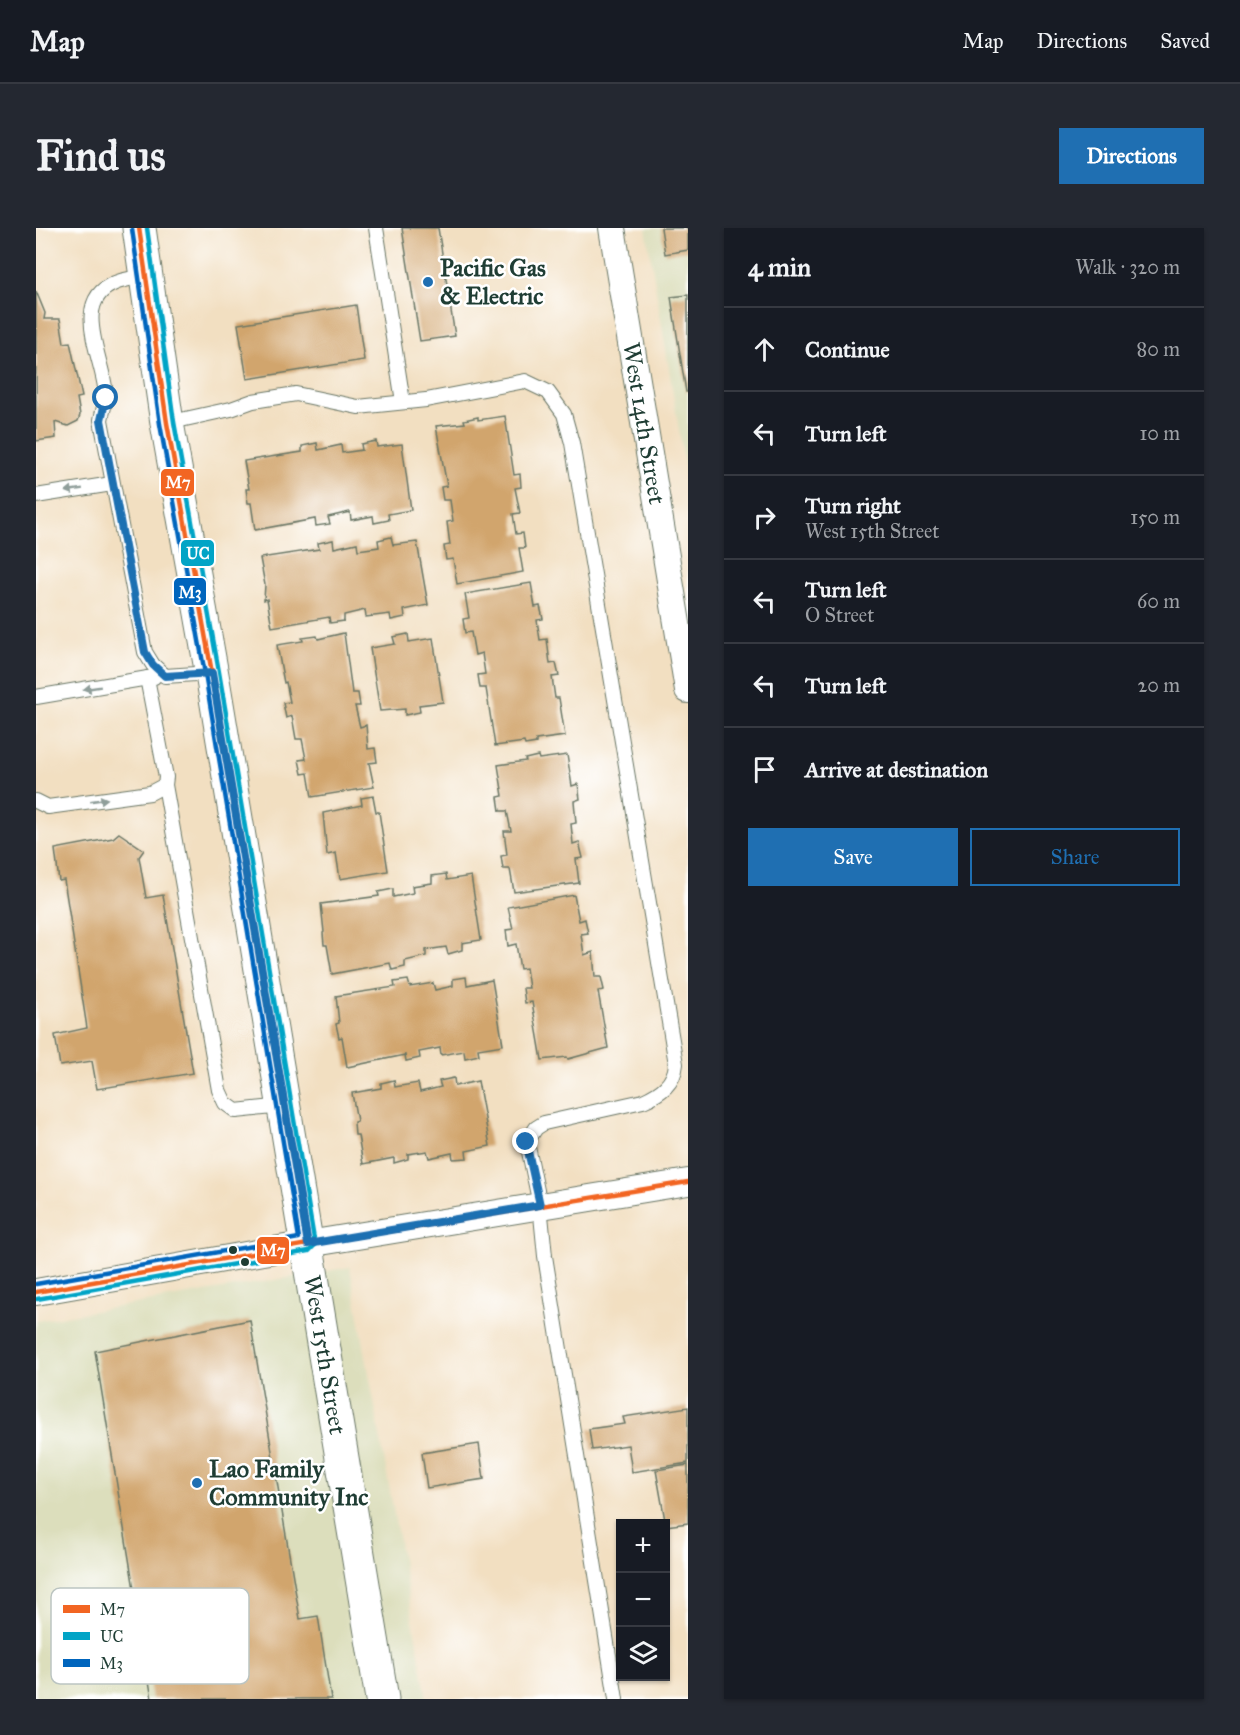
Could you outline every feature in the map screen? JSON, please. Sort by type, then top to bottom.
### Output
[{"type":"street","name":"West 15th Street","points":[[139,228],[167,423],[285,1106],[382,1699]]},
{"type":"street","name":"West 14th Street","points":[[612,228],[688,690]]},
{"type":"street","points":[[36,1292],[308,1244],[688,1182]]},
{"type":"lane","points":[[376,228],[403,402]]},
{"type":"lane","points":[[147,275],[114,283],[103,290],[94,301],[90,316],[106,398],[101,420],[145,652],[153,665],[165,676]]},
{"type":"lane","points":[[167,423],[231,409],[253,401],[296,394],[358,407],[426,400],[525,381],[548,392],[564,414],[572,443],[676,1064],[675,1075],[666,1088],[656,1096],[643,1101],[544,1122],[536,1128],[526,1142],[540,1205],[545,1256],[615,1699]]},
{"type":"lane","points":[[36,496],[112,484]]},
{"type":"lane","points":[[36,697],[147,678],[212,673]]},
{"type":"lane","points":[[147,678],[219,1090],[225,1102],[236,1111],[285,1106]]},
{"type":"lane","points":[[42,804],[150,793],[165,785]]},
{"type":"shaded area","points":[[646,228],[688,228],[688,485]]},
{"type":"shaded area","points":[[350,1267],[427,1699],[36,1699],[36,1321]]},
{"type":"building","name":"Pacific Gas & Electric","points":[[402,228],[438,228],[455,336],[420,341]]},
{"type":"building","points":[[661,228],[688,228],[688,250],[665,254]]},
{"type":"building","points":[[36,291],[45,313],[44,319],[60,319],[64,343],[70,342],[82,397],[77,398],[80,415],[78,421],[68,426],[55,422],[56,438],[36,441]]},
{"type":"building","points":[[688,295],[688,392],[686,392],[671,297]]},
{"type":"building","points":[[356,305],[364,360],[247,379],[238,324]]},
{"type":"building","points":[[505,416],[514,475],[520,474],[521,487],[515,488],[520,513],[513,514],[516,534],[523,533],[525,548],[519,548],[523,572],[457,584],[453,559],[446,560],[444,546],[450,545],[447,522],[453,521],[450,500],[443,500],[441,487],[447,486],[436,426],[465,423],[464,420],[478,417],[478,420]]},
{"type":"building","points":[[376,441],[377,447],[402,444],[411,510],[388,514],[389,520],[374,523],[373,516],[351,520],[350,512],[328,517],[330,524],[316,526],[315,519],[255,530],[251,503],[248,503],[246,489],[249,489],[244,461],[302,452],[302,446],[317,443],[318,450],[341,445],[342,453],[362,450],[361,444]]},
{"type":"building","points":[[391,537],[393,545],[417,542],[428,605],[404,610],[405,617],[391,620],[390,614],[366,617],[365,610],[344,615],[344,621],[330,623],[329,617],[272,627],[267,599],[264,600],[265,585],[260,558],[319,549],[318,543],[333,540],[334,548],[357,543],[358,550],[379,547],[378,540]]},
{"type":"building","points":[[531,583],[535,607],[540,606],[543,619],[537,620],[540,640],[547,639],[550,664],[556,663],[559,676],[552,677],[555,698],[559,698],[565,736],[536,740],[536,743],[525,745],[524,742],[495,746],[486,688],[480,688],[478,675],[485,674],[482,653],[475,655],[471,632],[465,633],[463,619],[469,618],[465,594]]},
{"type":"building","points":[[344,633],[352,693],[358,693],[360,706],[355,706],[360,727],[366,725],[368,749],[375,748],[377,762],[369,763],[374,787],[312,797],[308,773],[302,774],[299,760],[306,759],[302,739],[296,739],[292,716],[286,718],[283,703],[290,702],[277,645],[303,641],[302,638],[317,636],[318,639]]},
{"type":"building","points":[[408,634],[409,642],[433,638],[443,702],[419,705],[420,712],[405,715],[405,709],[380,711],[370,648],[395,644],[393,637]]},
{"type":"building","points":[[567,755],[572,786],[578,784],[580,799],[574,801],[576,823],[571,824],[573,844],[579,842],[583,858],[576,859],[579,883],[514,892],[510,869],[503,869],[501,856],[507,855],[504,831],[511,831],[507,811],[500,811],[498,797],[503,796],[498,765],[526,761],[525,759],[538,756],[539,759]]},
{"type":"building","points":[[373,796],[376,812],[379,812],[388,871],[340,879],[336,853],[327,855],[323,813],[362,805],[361,798]]},
{"type":"building","points":[[119,833],[144,850],[139,857],[146,898],[163,895],[193,1073],[97,1089],[92,1061],[60,1066],[55,1035],[87,1028],[64,880],[59,881],[55,849],[113,838]]},
{"type":"building","points":[[446,874],[447,880],[471,876],[481,940],[462,943],[462,950],[448,954],[446,947],[426,950],[426,956],[405,961],[405,967],[392,970],[390,963],[332,974],[327,945],[324,945],[321,904],[379,896],[378,892],[393,889],[393,897],[413,893],[412,886],[432,883],[432,876]]},
{"type":"building","points":[[574,895],[579,921],[585,919],[588,933],[581,934],[584,955],[593,952],[595,977],[601,977],[604,990],[598,991],[608,1048],[568,1059],[567,1057],[542,1060],[532,1002],[525,1003],[523,988],[529,988],[526,968],[520,969],[516,944],[508,946],[506,930],[513,929],[508,907]]},
{"type":"building","points":[[466,977],[467,985],[492,980],[503,1045],[478,1049],[479,1055],[465,1058],[464,1051],[441,1055],[440,1048],[419,1052],[420,1058],[406,1061],[405,1055],[347,1067],[342,1037],[339,1038],[336,1024],[339,1023],[336,996],[395,987],[394,982],[408,980],[410,987],[433,983],[435,990],[453,986],[453,979]]},
{"type":"building","points":[[454,1078],[455,1086],[478,1081],[490,1146],[466,1151],[467,1158],[453,1159],[452,1153],[429,1158],[427,1151],[408,1154],[408,1159],[394,1163],[394,1158],[363,1164],[358,1135],[355,1135],[354,1122],[357,1121],[352,1093],[381,1088],[381,1083],[394,1080],[395,1087],[418,1083],[420,1092],[441,1087],[439,1081]]},
{"type":"building","name":"Lao Family Community Inc","points":[[250,1320],[300,1619],[318,1616],[331,1699],[152,1699],[150,1684],[249,1684],[249,1588],[134,1588],[95,1351]]},
{"type":"building","points":[[688,1407],[688,1463],[632,1472],[628,1445],[592,1450],[589,1429],[625,1424],[623,1417]]},
{"type":"building","points":[[479,1444],[484,1479],[427,1488],[422,1453]]},
{"type":"building","points":[[688,1465],[688,1523],[670,1525],[670,1519],[665,1519],[656,1470]]},
{"type":"transit line","name":"M7","points":[[139,228],[167,423],[212,673],[308,1244]]},
{"type":"transit line","name":"UC","points":[[37,1299],[309,1251],[315,1245],[219,672],[174,422],[147,228]]},
{"type":"transit line","name":"M3","points":[[36,1284],[299,1238],[205,674],[160,424],[132,229]]},
{"type":"transit line","name":"M7","points":[[36,1292],[308,1244],[688,1182]]},
{"type":"place","name":"Pacific Gas & Electric","points":[[428,282]]},
{"type":"place","name":"Lao Family Community Inc","points":[[197,1483]]},
{"type":"route","points":[[106,398],[101,420],[145,652],[153,665],[165,676],[212,673],[308,1244],[540,1205],[526,1142]]}]
